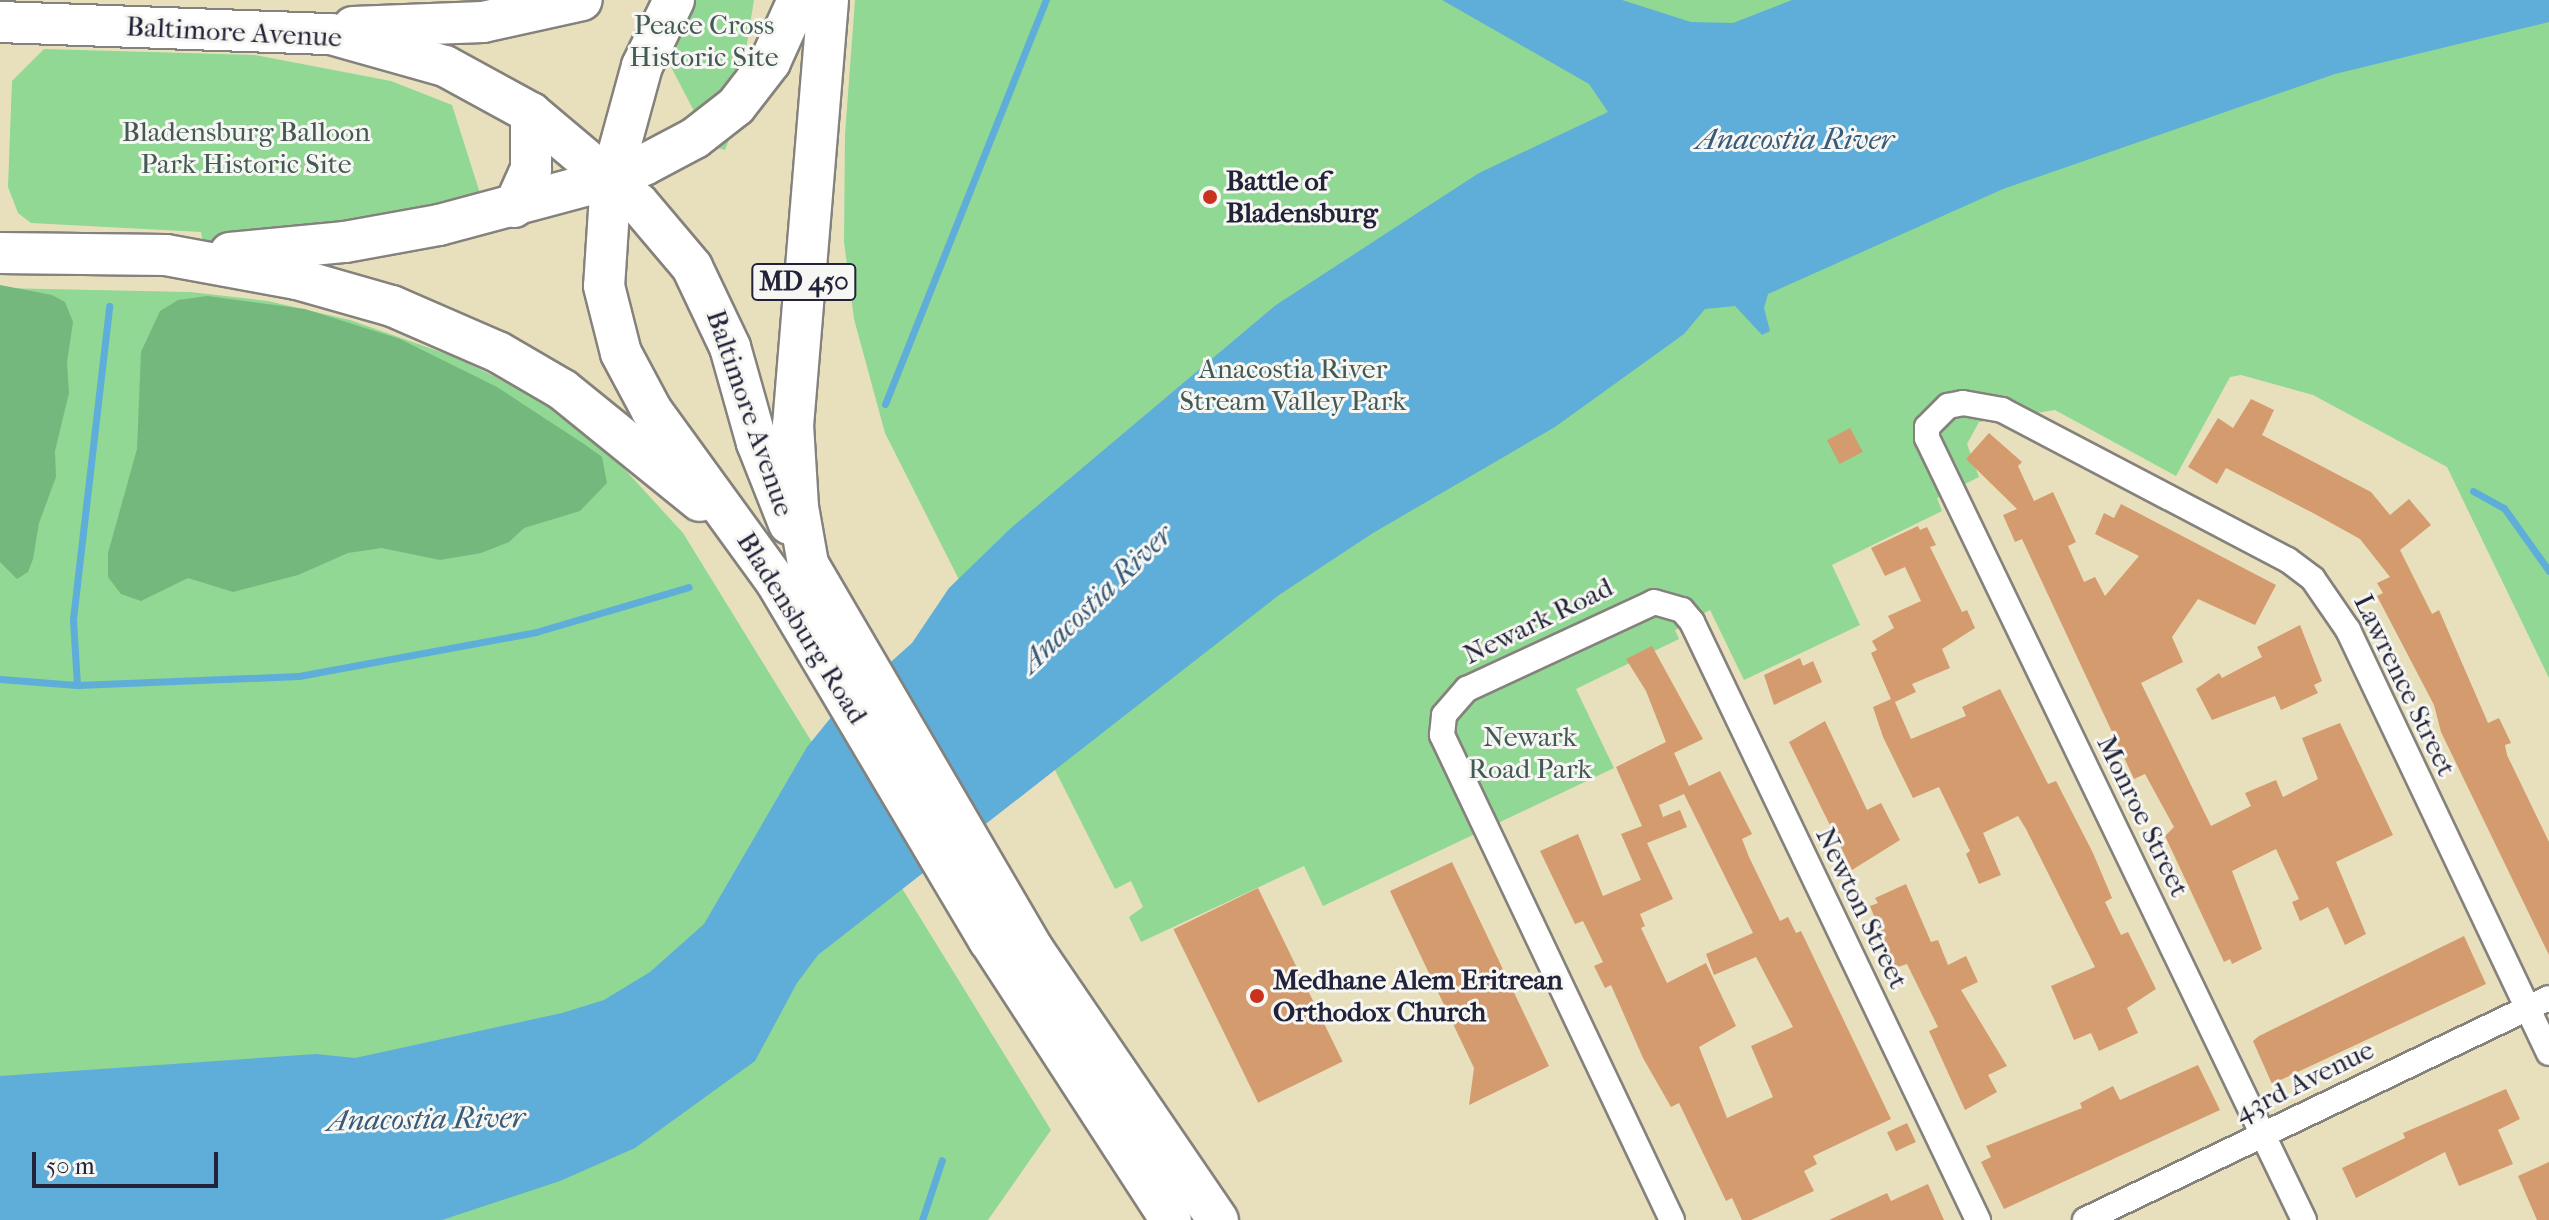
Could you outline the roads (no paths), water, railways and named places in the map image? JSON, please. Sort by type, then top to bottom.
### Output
[{"type":"main road","points":[[303,31],[483,22],[582,0]]},
{"type":"main road","name":"Bladensburg Road","points":[[674,0],[642,66],[611,179],[603,266],[613,332],[652,411],[749,542],[819,618],[1171,1220]]},
{"type":"main road","points":[[166,255],[345,242],[514,207],[611,179],[695,138],[736,106],[770,62],[798,0]]},
{"type":"main road","name":"Bladensburg Road","points":[[819,618],[798,507],[793,425],[828,0]]},
{"type":"main road","name":"Baltimore Avenue","points":[[0,23],[303,31],[415,55],[472,78],[531,113],[611,179],[660,225],[706,289],[730,347],[768,477],[808,564]]},
{"type":"main road","points":[[514,207],[531,169],[531,113]]},
{"type":"main road","name":"Baltimore Avenue","points":[[0,253],[166,255],[359,295],[498,352],[592,410],[749,542]]},
{"type":"main road","name":"Bladensburg Road","points":[[976,884],[1218,1220]]},
{"type":"street","points":[[0,23],[1,0]]},
{"type":"street","name":"Lawrence Street","points":[[1927,438],[1927,427],[1948,406],[1963,403],[2002,410],[2288,560],[2313,579],[2348,630],[2538,1002],[2549,1053]]},
{"type":"street","name":"Monroe Street","points":[[1927,438],[2304,1220]]},
{"type":"street","name":"Newark Road","points":[[1672,1220],[1442,735],[1444,715],[1467,689],[1641,604],[1669,604],[1692,622]]},
{"type":"street","name":"Newton Street","points":[[1692,622],[1978,1220]]},
{"type":"street","name":"43rd Avenue","points":[[2085,1220],[2538,1002]]},
{"type":"water","name":"Anacostia River","points":[[1442,0],[1622,0],[1691,22],[1733,23],[1792,0],[2549,0],[2549,22],[2335,74],[2003,189],[1768,294],[1764,308],[1770,331],[1762,335],[1735,306],[1705,309],[1684,334],[1555,427],[1373,533],[1279,595],[818,955],[797,983],[755,1061],[635,1148],[560,1181],[442,1220],[0,1220],[0,1076],[316,1054],[355,1058],[562,1013],[604,1000],[650,972],[704,924],[807,747],[837,710],[912,643],[949,588],[1011,528],[1276,305],[1479,173],[1608,112],[1589,84]]},
{"type":"waterway","points":[[885,404],[1046,0]]},
{"type":"waterway","points":[[77,685],[73,619],[109,306]]},
{"type":"waterway","points":[[2473,491],[2504,508],[2549,571]]},
{"type":"waterway","points":[[0,679],[77,685],[299,676],[536,632],[689,587]]},
{"type":"waterway","points":[[922,1220],[942,1160]]},
{"type":"place","name":"Battle of Bladensburg","points":[[1210,197]]},
{"type":"place","name":"Medhane Alem Eritrean Orthodox Church","points":[[1257,996]]},
{"type":"park label","name":"Peace Cross Historic Site","points":[[704,41]]},
{"type":"park label","name":"Bladensburg Balloon Park Historic Site","points":[[246,148]]},
{"type":"park label","name":"Anacostia River Stream Valley Park","points":[[1293,385]]},
{"type":"park label","name":"Newark Road Park","points":[[1530,753]]}]
